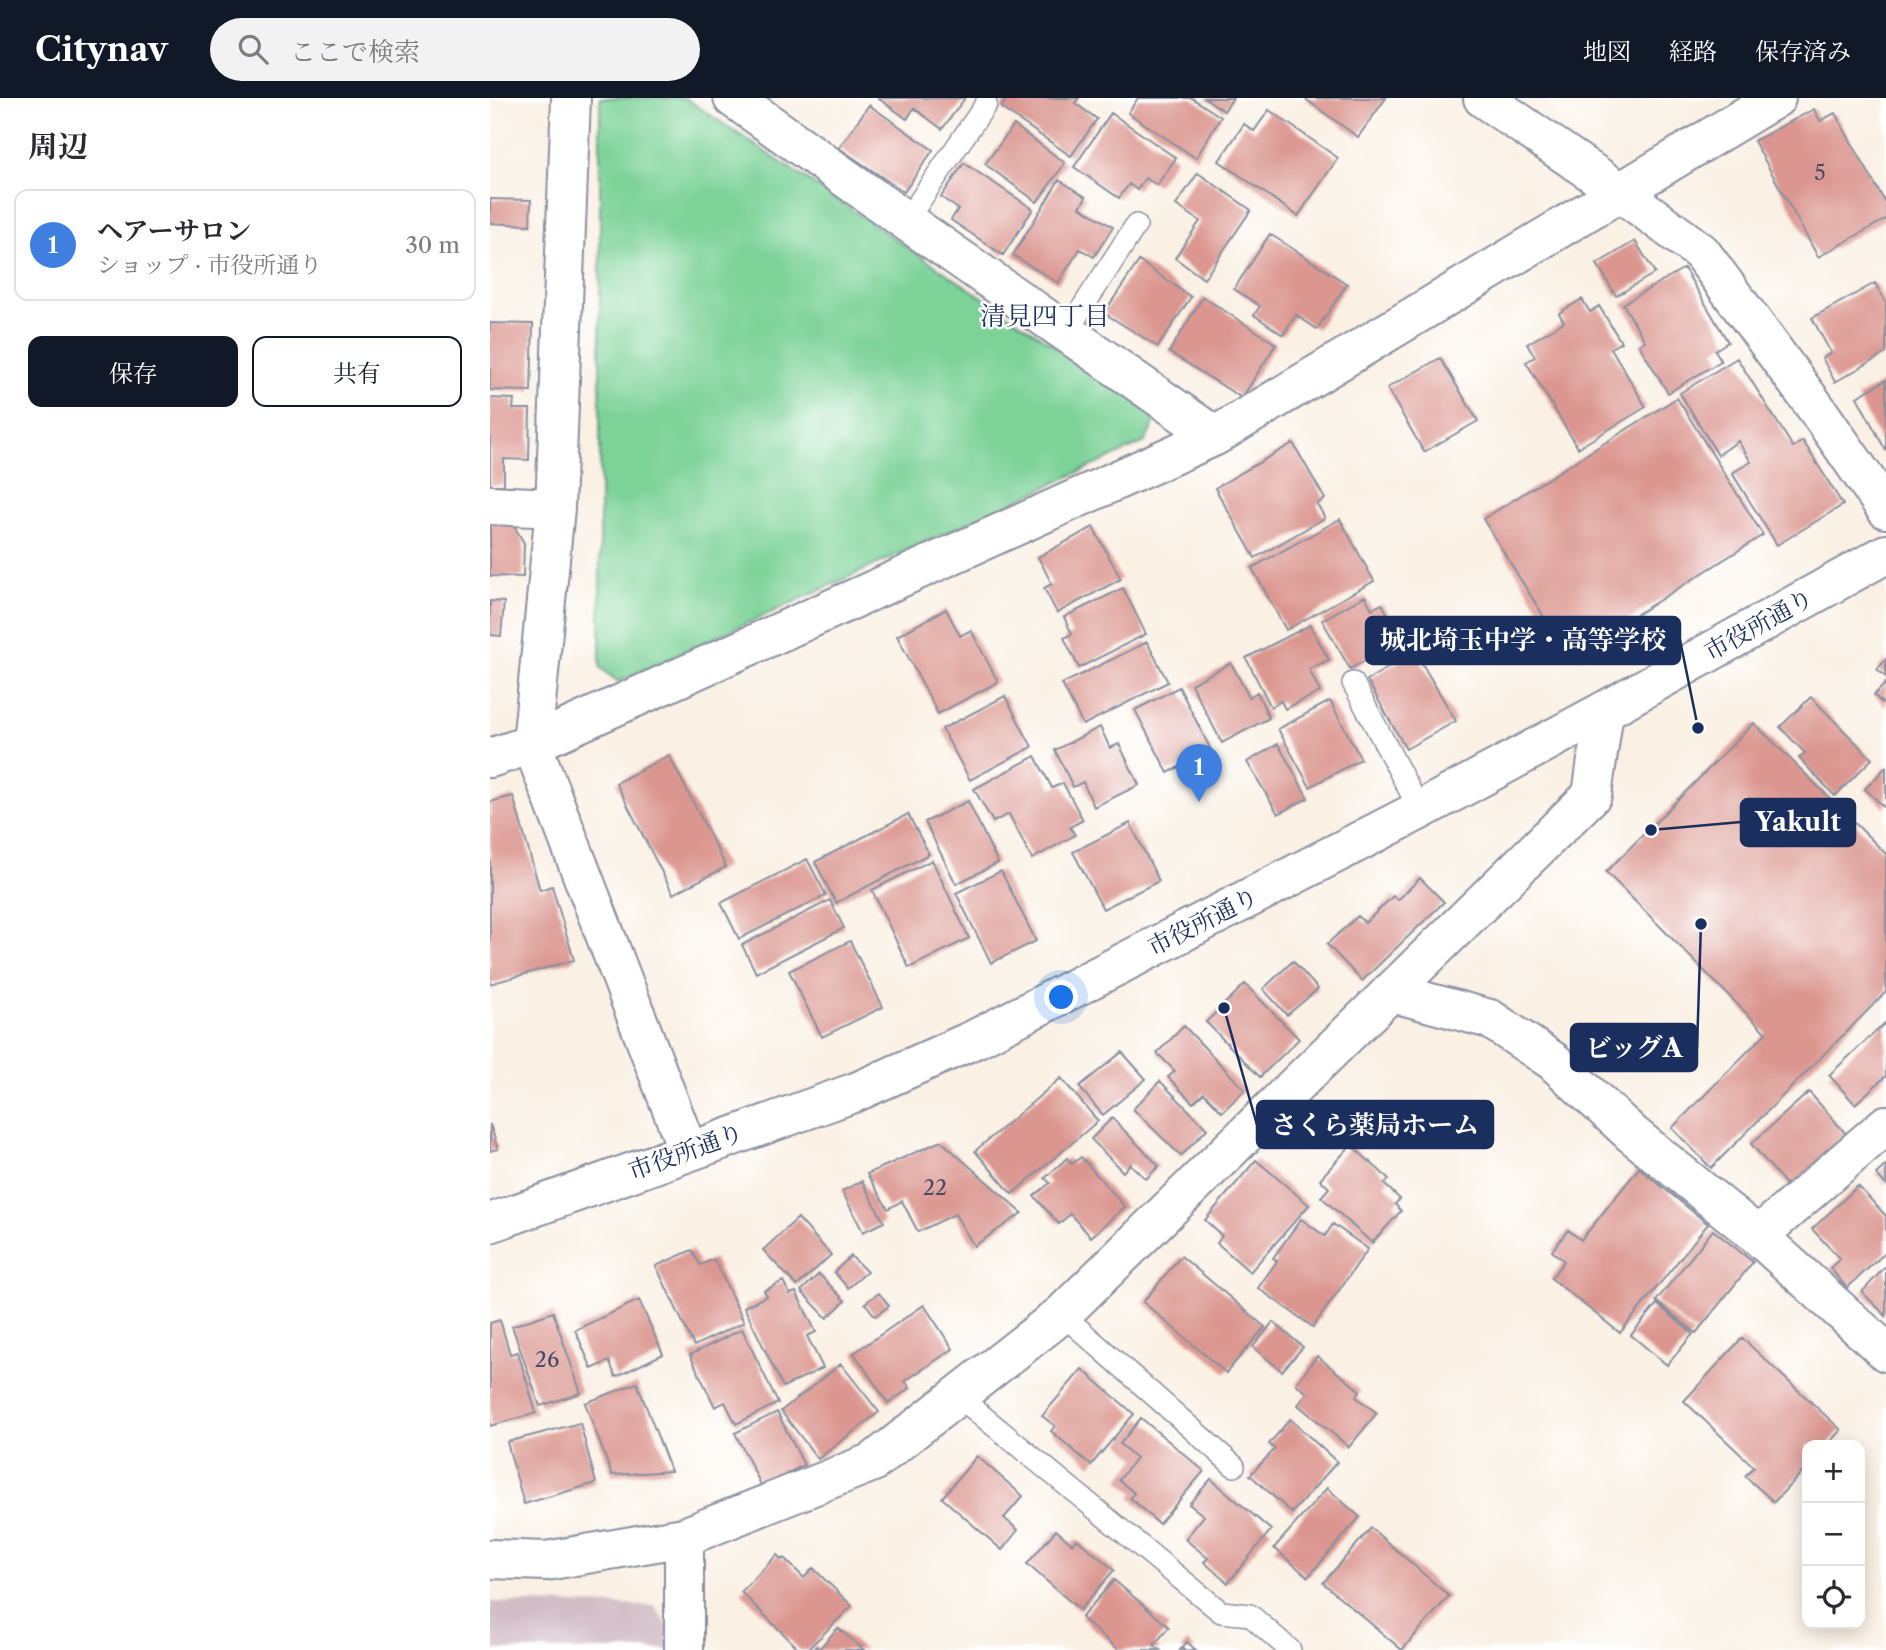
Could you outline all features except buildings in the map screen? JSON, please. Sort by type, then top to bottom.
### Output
[{"type":"street","points":[[571,98],[555,508],[531,744],[688,1151]]},
{"type":"street","points":[[733,98],[1215,436]]},
{"type":"street","points":[[1483,98],[1619,191],[1701,252],[1816,408],[1886,509]]},
{"type":"street","points":[[490,758],[531,744],[1215,436],[1776,98]]},
{"type":"street","points":[[490,505],[555,508]]},
{"type":"street","name":"市役所通り","points":[[490,1223],[856,1092],[975,1039],[1420,810],[1886,554]]},
{"type":"street","points":[[490,1559],[546,1561],[684,1537],[873,1462],[1062,1314],[1592,795],[1604,711]]},
{"type":"street","points":[[1390,992],[1490,1019],[1553,1061],[1632,1134],[1758,1236],[1886,1352]]},
{"type":"street","points":[[1758,1236],[1886,1125]]},
{"type":"street","points":[[684,1537],[684,1650]]},
{"type":"lane","points":[[906,221],[986,104]]},
{"type":"lane","points":[[1066,332],[1136,225]]},
{"type":"lane","points":[[1353,683],[1420,810]]},
{"type":"lane","points":[[1062,1314],[1234,1466]]},
{"type":"lane","points":[[958,1396],[1221,1612],[1250,1615],[1290,1650]]},
{"type":"shaded area","points":[[490,1602],[655,1606],[670,1628],[669,1650],[490,1650]]},
{"type":"green space","points":[[600,98],[685,98],[1158,415],[1145,442],[618,682],[600,667]]},
{"type":"place","name":"城北埼玉中学・高等学校","points":[[1698,728]]},
{"type":"place","name":"ヘアーサロン","points":[[1199,802]]},
{"type":"place","name":"Yakult","points":[[1651,830]]},
{"type":"place","name":"ビッグA","points":[[1701,924]]},
{"type":"place","name":"さくら薬局ホーム","points":[[1224,1008]]},
{"type":"district","name":"清見四丁目","points":[[1045,316]]}]
